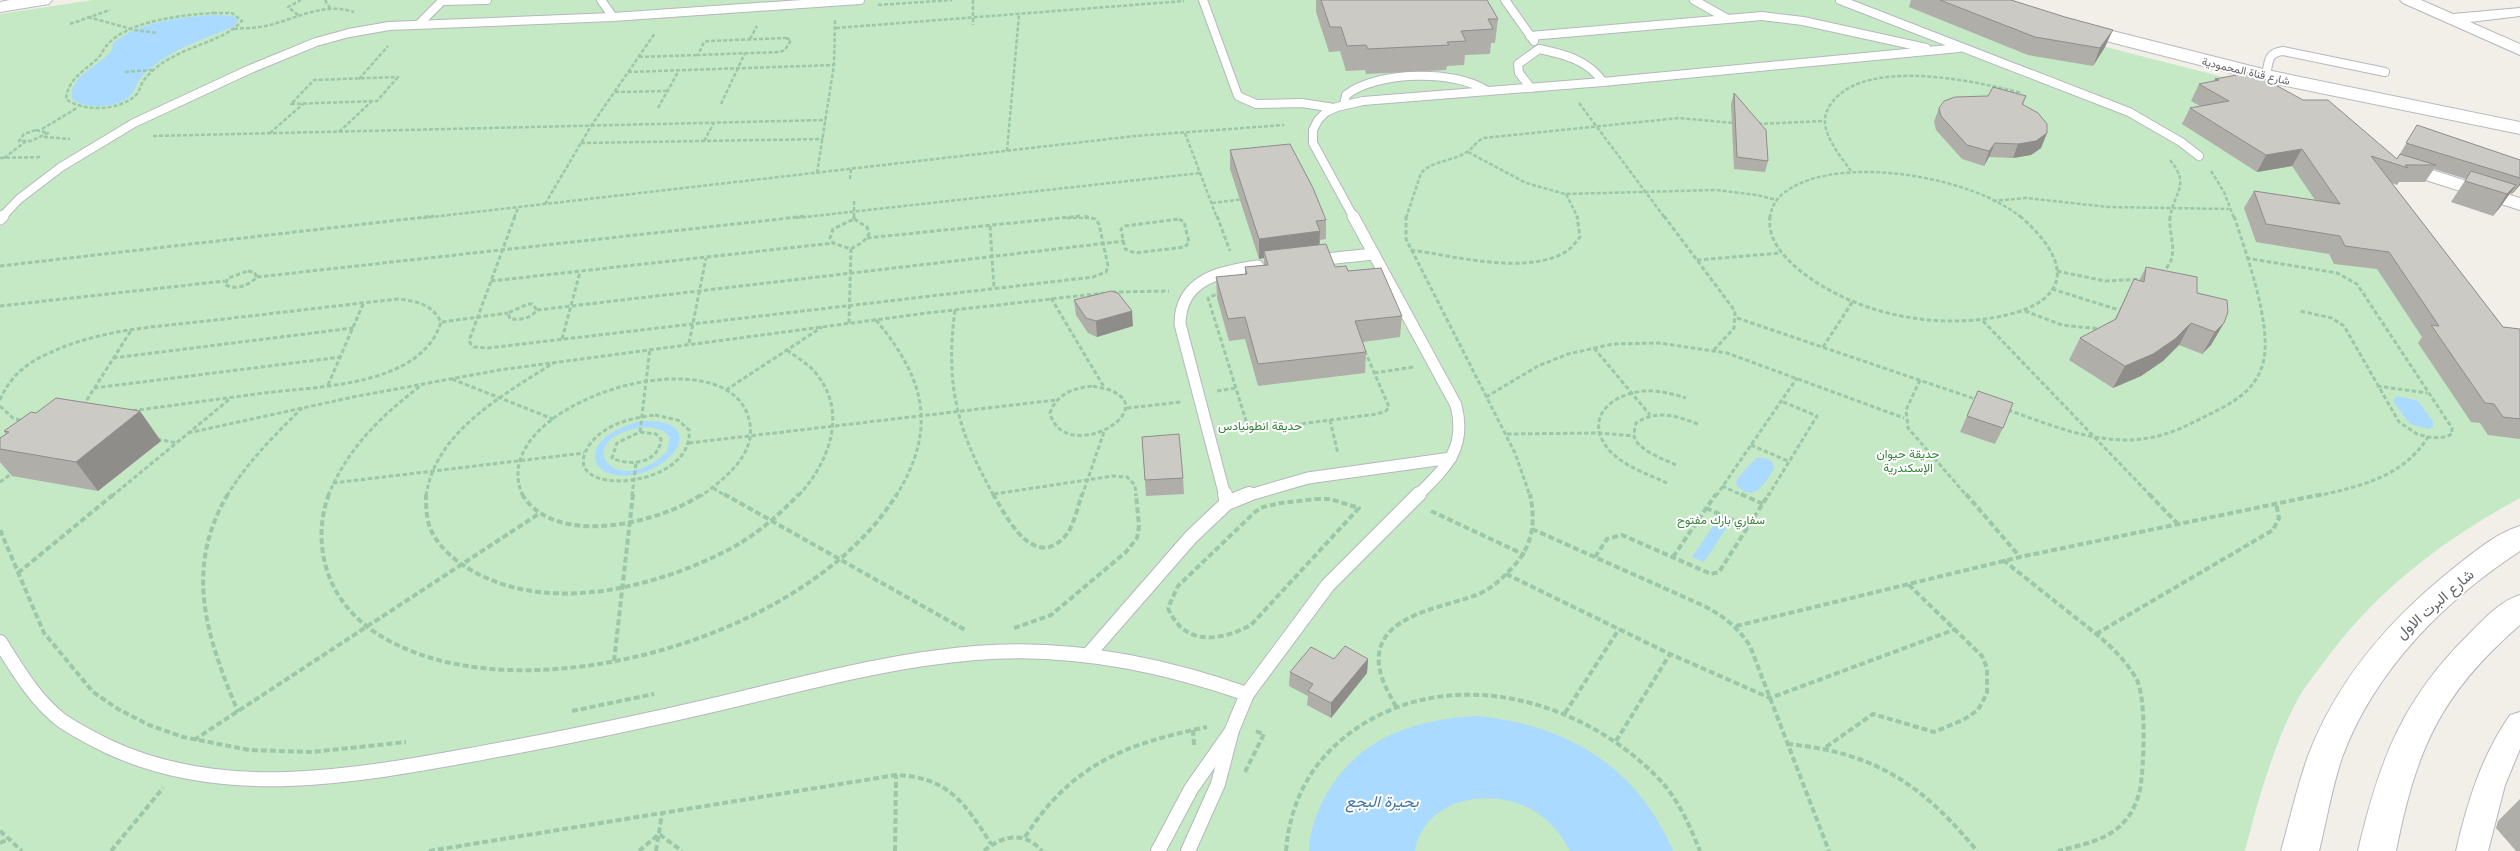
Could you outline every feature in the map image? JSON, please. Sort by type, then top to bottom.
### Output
[{"type":"main road","points":[[0,7],[43,0]]},
{"type":"main road","name":"شارع قناة المحمودية","points":[[2054,23],[2266,76],[2520,128]]},
{"type":"main road","name":"شارع البرت الاول","points":[[2300,851],[2326,757],[2342,717],[2362,682],[2388,646],[2418,615],[2484,561],[2520,537]]},
{"type":"main road","points":[[2377,851],[2404,751],[2421,718],[2446,681],[2474,649],[2520,607]]},
{"type":"street","points":[[2415,0],[2451,19],[2520,50]]},
{"type":"street","points":[[2451,19],[2518,12]]},
{"type":"street","points":[[2396,164],[2520,204]]},
{"type":"street","points":[[2472,851],[2482,807],[2498,765],[2520,724]]},
{"type":"lane","points":[[419,24],[442,1],[487,0]]},
{"type":"lane","points":[[601,0],[613,17]]},
{"type":"lane","points":[[0,219],[19,199],[61,167],[134,123],[299,49],[366,29],[419,24],[613,17],[860,0]]},
{"type":"lane","points":[[1202,0],[1238,96],[1256,104],[1302,103],[1339,107],[1387,98],[1603,82],[1959,48]]},
{"type":"lane","points":[[1505,0],[1539,49]]},
{"type":"lane","points":[[1694,0],[1726,18]]},
{"type":"lane","points":[[1840,0],[1959,48],[2128,112],[2181,142],[2199,156]]},
{"type":"lane","points":[[1530,36],[1748,15],[1789,18],[1938,50]]},
{"type":"lane","points":[[1531,88],[1519,73],[1518,64],[1525,57],[1539,49],[1562,54],[1581,61],[1595,71],[1603,82]]},
{"type":"lane","points":[[2266,76],[2271,55],[2274,52],[2283,51],[2385,72]]},
{"type":"lane","points":[[1188,851],[1218,784],[1233,727],[1247,694],[1328,585],[1451,458],[1460,437],[1460,420],[1456,405],[1313,143],[1314,123],[1339,107],[1344,96],[1351,89],[1363,83],[1450,77],[1471,82],[1487,91]]},
{"type":"lane","points":[[1308,261],[1374,254]]},
{"type":"lane","points":[[1227,503],[1180,324],[1183,302],[1189,293],[1210,279],[1237,270],[1270,265]]},
{"type":"lane","points":[[1089,654],[1191,537],[1227,503],[1264,489],[1308,478],[1451,458]]},
{"type":"lane","points":[[0,642],[33,688],[60,719],[100,741],[150,764],[178,770],[213,776],[283,779],[361,774],[648,721],[844,672],[973,654],[1032,651],[1089,654],[1130,659],[1209,679],[1247,694]]},
{"type":"lane","points":[[1158,851],[1193,782],[1210,756],[1233,727]]},
{"type":"path","points":[[298,14],[288,7],[301,0]]},
{"type":"path","points":[[325,0],[330,8]]},
{"type":"path","points":[[874,5],[952,0]]},
{"type":"path","points":[[973,0],[973,25]]},
{"type":"path","points":[[836,28],[1192,1]]},
{"type":"path","points":[[234,29],[264,26],[298,14],[330,8],[350,9],[358,16],[366,29]]},
{"type":"path","points":[[70,24],[110,10]]},
{"type":"path","points":[[25,142],[19,141],[21,136],[41,130],[78,107],[108,106],[133,98],[153,70],[182,51],[234,29],[240,24],[241,18],[232,13],[218,12],[184,16],[134,30],[112,40],[104,54],[76,77],[68,88],[66,99],[78,107]]},
{"type":"path","points":[[817,173],[834,65],[835,15]]},
{"type":"path","points":[[1007,151],[1019,15]]},
{"type":"path","points":[[88,17],[134,30],[158,33]]},
{"type":"path","points":[[545,204],[581,143],[659,27]]},
{"type":"path","points":[[639,57],[698,55],[745,53],[782,52],[790,40],[786,38],[709,41],[703,44],[698,55]]},
{"type":"path","points":[[358,78],[390,45]]},
{"type":"path","points":[[721,104],[745,53]]},
{"type":"path","points":[[628,72],[834,65]]},
{"type":"path","points":[[125,72],[153,70]]},
{"type":"path","points":[[658,108],[678,71]]},
{"type":"path","points":[[398,77],[377,101],[291,104],[314,80],[358,78],[398,77]]},
{"type":"path","points":[[1852,171],[1831,145],[1824,121],[1826,107],[1840,93],[1862,83],[1893,77],[1950,78],[2026,94]]},
{"type":"path","points":[[1565,85],[1731,304],[1737,318],[1736,326],[1732,334],[1714,350]]},
{"type":"path","points":[[615,92],[667,91]]},
{"type":"path","points":[[338,132],[371,101]]},
{"type":"path","points":[[270,134],[304,103]]},
{"type":"path","points":[[1396,707],[1380,675],[1379,663],[1385,639],[1393,628],[1419,612],[1478,595],[1496,585],[1524,555],[1530,543],[1532,528],[1532,505],[1528,486],[1507,434],[1486,397],[1406,239],[1404,219],[1406,209],[1418,185],[1421,173],[1424,168],[1438,161],[1468,152],[1479,139],[1595,126],[1691,118],[1738,124]]},
{"type":"path","points":[[146,136],[826,120]]},
{"type":"path","points":[[1751,124],[1824,121]]},
{"type":"path","points":[[704,141],[714,123]]},
{"type":"path","points":[[0,266],[1007,151],[1185,133],[1314,123]]},
{"type":"path","points":[[41,130],[48,132],[44,137]]},
{"type":"path","points":[[1185,133],[1237,270]]},
{"type":"path","points":[[2,158],[25,142],[44,137],[78,140]]},
{"type":"path","points":[[581,143],[823,139]]},
{"type":"path","points":[[1468,152],[1514,179],[1546,190],[1566,194],[1719,189],[1748,192],[1777,200]]},
{"type":"path","points":[[2003,408],[2068,430],[2094,436],[2137,440],[2156,437],[2224,407],[2248,391],[2262,371],[2267,348],[2256,290],[2229,209],[2213,174],[2199,156]]},
{"type":"path","points":[[2,158],[51,157]]},
{"type":"path","points":[[2159,274],[2170,264],[2173,257],[2170,220],[2172,208],[2181,191],[2182,182],[2179,173],[2168,159]]},
{"type":"path","points":[[850,179],[851,169]]},
{"type":"path","points":[[1852,171],[1892,172],[1933,180],[1992,201],[2026,222],[2039,234],[2055,258],[2057,271],[2052,289],[2036,305],[2025,311],[1983,321],[1919,319],[1853,301],[1810,279],[1781,252],[1774,241],[1769,219],[1777,200],[1784,192],[1806,180],[1852,171]]},
{"type":"path","points":[[225,281],[225,285],[228,287],[241,287],[257,277],[1200,172]]},
{"type":"path","points":[[1411,250],[1509,262],[1533,262],[1555,258],[1572,249],[1580,237],[1578,218],[1566,194]]},
{"type":"path","points":[[1212,203],[1251,198]]},
{"type":"path","points":[[1992,201],[2026,198],[2108,207],[2229,209]]},
{"type":"path","points":[[854,201],[854,219]]},
{"type":"path","points":[[518,208],[469,340],[474,347],[488,348],[994,288],[1102,274],[1108,266],[1099,224],[1088,217],[867,238],[851,249]]},
{"type":"path","points":[[854,219],[867,226],[869,234],[867,238]]},
{"type":"path","points":[[832,242],[830,238],[833,229],[854,219]]},
{"type":"path","points":[[1175,219],[1184,222],[1189,242],[1179,248],[1135,253],[1127,251],[1124,241],[1121,229],[1125,226],[1175,219]]},
{"type":"path","points":[[990,226],[994,288]]},
{"type":"path","points":[[508,313],[510,320],[516,320],[529,317],[537,310],[1124,241]]},
{"type":"path","points":[[491,281],[706,258],[832,242],[851,249]]},
{"type":"path","points":[[849,323],[851,249]]},
{"type":"path","points":[[1697,260],[1781,252]]},
{"type":"path","points":[[689,343],[706,258]]},
{"type":"path","points":[[2246,258],[2330,272],[2351,279],[2452,428],[2452,434],[2447,437],[2428,437],[2406,428],[2399,422],[2377,386],[2344,326],[2332,318],[2300,311]]},
{"type":"path","points":[[0,306],[225,281],[234,274],[248,271],[254,272],[257,277]]},
{"type":"path","points":[[2057,271],[2105,281],[2125,282],[2147,278]]},
{"type":"path","points":[[562,339],[580,272]]},
{"type":"path","points":[[1334,273],[1342,275],[1358,313],[1349,314],[1374,372],[1388,403],[1388,407],[1382,413],[1261,430],[1250,427],[1247,424],[1208,298],[1241,283],[1334,273]]},
{"type":"path","points":[[2052,289],[2119,310]]},
{"type":"path","points":[[188,433],[302,407],[450,379],[650,348],[1051,298],[1153,290],[1189,293]]},
{"type":"path","points":[[1051,298],[1104,387]]},
{"type":"path","points":[[0,400],[1,394],[18,373],[44,355],[96,336],[132,329],[364,301],[398,299],[417,301],[429,306],[438,314],[441,322],[435,339],[409,361],[374,377],[328,385],[125,411]]},
{"type":"path","points":[[328,385],[364,301]]},
{"type":"path","points":[[1823,347],[1853,301]]},
{"type":"path","points":[[441,322],[508,313],[518,306],[525,304],[532,304],[537,310]]},
{"type":"path","points":[[955,310],[950,356],[956,411],[975,459],[1012,525],[1026,542],[1033,546],[1046,548],[1058,543],[1069,531],[1089,479],[1104,432]]},
{"type":"path","points":[[2025,311],[2063,326],[2087,330],[2105,328]]},
{"type":"path","points":[[1737,318],[1985,402]]},
{"type":"path","points":[[423,384],[397,403],[367,430],[353,448],[334,483],[322,520],[321,537],[328,577],[338,596],[351,614],[366,627],[390,643],[415,654],[474,667],[506,670],[541,669],[614,661],[683,643],[748,617],[806,584],[839,558],[876,522],[904,483],[918,448],[923,415],[920,397],[907,363],[876,320]]},
{"type":"path","points":[[1983,321],[2178,524]]},
{"type":"path","points":[[726,390],[823,326]]},
{"type":"path","points":[[113,358],[353,328]]},
{"type":"path","points":[[81,410],[132,329]]},
{"type":"path","points":[[1486,397],[1546,363],[1594,347],[1658,343],[1714,350],[1797,378],[1904,418]]},
{"type":"path","points":[[1594,347],[1650,415]]},
{"type":"path","points":[[640,432],[650,348]]},
{"type":"path","points":[[556,362],[502,397],[461,429],[439,458],[434,470],[426,498],[428,520],[435,538],[460,564],[479,576],[529,590],[557,593],[586,592],[622,586],[672,573],[697,563],[740,542],[769,522],[796,497],[820,467],[830,447],[836,425],[833,402],[824,381],[808,364],[787,350]]},
{"type":"path","points":[[94,388],[341,357]]},
{"type":"path","points":[[1374,372],[1434,364]]},
{"type":"path","points":[[1673,557],[1797,378]]},
{"type":"path","points":[[450,379],[502,397],[553,419]]},
{"type":"path","points":[[691,380],[726,390],[736,397],[746,410],[751,424],[751,435],[739,462],[712,488],[665,513],[629,523],[588,526],[561,522],[540,513],[522,495],[518,484],[520,460],[533,439],[553,419],[569,408],[600,393],[645,381],[691,380]]},
{"type":"path","points":[[1920,380],[1904,418],[1908,428],[2020,556]]},
{"type":"path","points":[[2377,386],[2428,394]]},
{"type":"path","points":[[1082,387],[1104,387],[1120,395],[1127,408],[1121,422],[1104,432],[1082,435],[1063,431],[1052,420],[1052,406],[1056,400],[1067,392],[1082,387]]},
{"type":"path","points":[[1667,483],[1620,460],[1603,443],[1599,433],[1599,418],[1602,411],[1614,400],[1631,393],[1654,391],[1686,398]]},
{"type":"path","points":[[18,573],[232,398]]},
{"type":"path","points":[[689,443],[1056,400]]},
{"type":"path","points":[[1127,408],[1200,400]]},
{"type":"path","points":[[1595,556],[1607,539],[1616,535],[1633,538],[1711,574],[1717,574],[1817,419],[1811,412],[1781,401]]},
{"type":"path","points":[[0,406],[13,418],[30,422]]},
{"type":"path","points":[[238,712],[221,674],[207,629],[200,583],[202,558],[218,510],[235,481],[261,447],[302,407]]},
{"type":"path","points":[[1676,465],[1642,447],[1634,436],[1636,423],[1650,415],[1674,415],[1700,425]]},
{"type":"path","points":[[642,416],[668,417],[678,420],[686,426],[690,434],[689,443],[681,458],[664,471],[634,481],[605,481],[594,477],[587,470],[584,462],[584,453],[590,443],[606,430],[626,420],[642,416]]},
{"type":"path","points":[[640,432],[656,434],[661,444],[653,456],[636,463],[618,462],[612,458],[612,452],[621,440],[640,432]]},
{"type":"path","points":[[1507,434],[1599,433],[1634,436]]},
{"type":"path","points":[[148,437],[177,442]]},
{"type":"path","points":[[1736,626],[2020,556],[2333,493],[2386,476],[2406,466],[2420,452],[2428,437]]},
{"type":"path","points":[[1751,445],[1790,462]]},
{"type":"path","points":[[334,483],[584,453]]},
{"type":"path","points":[[614,661],[636,463]]},
{"type":"path","points":[[0,482],[21,467]]},
{"type":"path","points":[[994,494],[1089,479],[1123,476],[1134,482],[1139,526],[1137,538],[1126,552],[1051,615],[1012,628]]},
{"type":"path","points":[[1722,486],[1763,504]]},
{"type":"path","points":[[712,488],[769,522],[839,558],[972,634],[963,635]]},
{"type":"path","points":[[1330,499],[1359,508],[1332,538],[1251,625],[1238,634],[1225,638],[1209,639],[1185,632],[1175,624],[1168,608],[1178,586],[1235,528],[1263,508],[1281,503],[1330,499]]},
{"type":"path","points":[[1410,501],[1524,555]]},
{"type":"path","points":[[2096,634],[2273,530],[2280,518],[2276,503]]},
{"type":"path","points":[[1706,508],[1748,527]]},
{"type":"path","points":[[194,740],[540,513]]},
{"type":"path","points":[[1532,528],[1721,614],[1736,626],[1750,646],[1829,851]]},
{"type":"path","points":[[0,530],[44,633],[74,671],[94,692],[118,710],[149,725],[194,740],[220,746],[280,752],[345,749],[413,741]]},
{"type":"path","points":[[2003,560],[2096,634],[2126,663],[2136,678],[2142,694],[2144,709],[2140,789],[2134,808],[2123,824],[2108,835],[2089,843],[2058,851]]},
{"type":"path","points":[[1506,574],[1670,654],[1770,698],[1956,629]]},
{"type":"path","points":[[1826,747],[1874,714],[1934,732],[1981,709],[1987,700],[1986,663],[1956,629],[1907,583]]},
{"type":"path","points":[[1565,713],[1619,629]]},
{"type":"path","points":[[1616,741],[1670,654]]},
{"type":"path","points":[[562,713],[659,692]]},
{"type":"path","points":[[1286,851],[1290,817],[1313,769],[1330,749],[1349,732],[1396,707],[1450,695],[1479,694],[1508,697],[1565,713],[1616,741],[1660,780],[1677,803],[1700,851]]},
{"type":"path","points":[[1025,837],[1050,800],[1066,784],[1091,767],[1162,737],[1207,727],[1233,727],[1264,734],[1242,779]]},
{"type":"path","points":[[1787,744],[1826,747],[1871,762],[1912,785],[1951,819],[1977,851]]},
{"type":"path","points":[[111,851],[178,770]]},
{"type":"path","points":[[429,851],[896,775],[925,776],[950,790],[972,815],[991,844]]},
{"type":"path","points":[[895,851],[896,775]]},
{"type":"path","points":[[656,851],[662,814]]},
{"type":"path","points":[[0,831],[22,851]]},
{"type":"path","points":[[639,851],[659,834]]},
{"type":"path","points":[[659,834],[682,851]]},
{"type":"path","points":[[984,851],[991,844],[1014,836],[1025,837],[1034,842],[1042,851]]},
{"type":"path","points":[[0,843],[9,839]]},
{"type":"green space","name":"حديقة انطونيادس","points":[[93,0],[1946,0],[2059,35],[2219,76],[2244,89],[2520,387],[2520,498],[2463,532],[2411,570],[2363,615],[2342,639],[2304,689],[2290,714],[2268,772],[2245,851],[0,851],[0,14]]},
{"type":"water","points":[[216,15],[234,16],[238,21],[233,27],[182,48],[166,57],[143,76],[132,94],[125,100],[110,105],[93,106],[78,103],[72,99],[72,90],[75,83],[108,54],[113,48],[112,45],[121,37],[146,26],[161,22]]},
{"type":"water","points":[[2397,396],[2418,401],[2433,422],[2433,427],[2428,429],[2410,424],[2393,401]]},
{"type":"water","points":[[642,421],[664,423],[676,430],[680,439],[676,450],[666,460],[651,469],[634,475],[616,475],[602,470],[595,460],[597,448],[601,442],[615,431]],"holes":[[[646,427],[656,428],[670,437],[667,452],[647,466],[630,471],[616,469],[607,462],[604,452],[608,442],[622,433]]]},
{"type":"water","points":[[1756,458],[1768,459],[1774,466],[1774,469],[1758,490],[1748,493],[1736,484],[1737,479]]},
{"type":"water","points":[[1716,522],[1727,527],[1704,562],[1692,557]]},
{"type":"water","name":"بحيرة البجع","points":[[1478,716],[1510,721],[1541,729],[1569,740],[1595,755],[1619,773],[1640,795],[1658,821],[1673,851],[1570,851],[1555,828],[1534,811],[1517,803],[1481,798],[1462,801],[1446,808],[1432,818],[1421,833],[1415,851],[1309,851],[1311,834],[1320,807],[1333,784],[1348,765],[1365,750],[1385,738],[1429,722]]},
{"type":"building","points":[[1321,0],[1487,0],[1498,19],[1488,19],[1493,29],[1461,31],[1466,41],[1447,42],[1449,45],[1368,49],[1366,45],[1347,46],[1341,27],[1330,27]]},
{"type":"building","points":[[1940,0],[2011,0],[2113,30],[2100,48],[2035,37]]},
{"type":"building","points":[[2252,72],[2303,100],[2328,100],[2397,159],[2400,154],[2436,165],[2405,165],[2408,168],[2371,156],[2503,327],[2520,329],[2520,419],[2503,417],[2494,404],[2485,403],[2431,325],[2439,326],[2389,252],[2345,246],[2340,236],[2266,224],[2254,191],[2340,204],[2302,149],[2266,155],[2190,108],[2229,101],[2199,84]]},
{"type":"building","points":[[1993,87],[2026,96],[2022,104],[2038,113],[2047,124],[2047,133],[2036,141],[2018,144],[1995,143],[1989,151],[1967,145],[1941,116],[1939,108],[1944,101],[1955,97],[1988,96]]},
{"type":"building","points":[[1734,93],[1766,130],[1768,161],[1737,157]]},
{"type":"building","points":[[2417,125],[2520,160],[2520,178],[2406,143]]},
{"type":"building","points":[[1290,144],[1313,188],[1326,220],[1316,221],[1320,231],[1259,239],[1230,150]]},
{"type":"building","points":[[2471,171],[2516,185],[2507,194],[2465,181]]},
{"type":"building","points":[[1326,244],[1335,267],[1346,266],[1348,271],[1381,268],[1402,316],[1355,321],[1366,352],[1258,364],[1245,317],[1228,319],[1216,277],[1247,274],[1245,267],[1268,265],[1264,251]]},
{"type":"building","points":[[2146,267],[2197,277],[2197,293],[2227,300],[2228,312],[2224,323],[2215,332],[2191,323],[2175,339],[2153,354],[2125,366],[2080,338],[2116,319],[2134,279],[2144,282]]},
{"type":"building","points":[[1111,291],[1118,293],[1132,311],[1096,321],[1086,318],[1074,300]]},
{"type":"building","points":[[1978,391],[2013,403],[2003,428],[1967,416]]},
{"type":"building","points":[[56,398],[140,411],[76,462],[0,449],[0,438],[9,432],[4,431],[31,412],[36,413]]},
{"type":"building","points":[[1179,434],[1183,478],[1145,480],[1142,437]]},
{"type":"building","points":[[1345,646],[1368,659],[1331,703],[1308,691],[1313,684],[1290,672],[1311,647],[1334,659]]},
{"type":"park label","name":"حديقة حيوان الإسكندرية","points":[[1908,461]]},
{"type":"park label","name":"سفاري بارك مفتوح","points":[[1721,520]]}]
